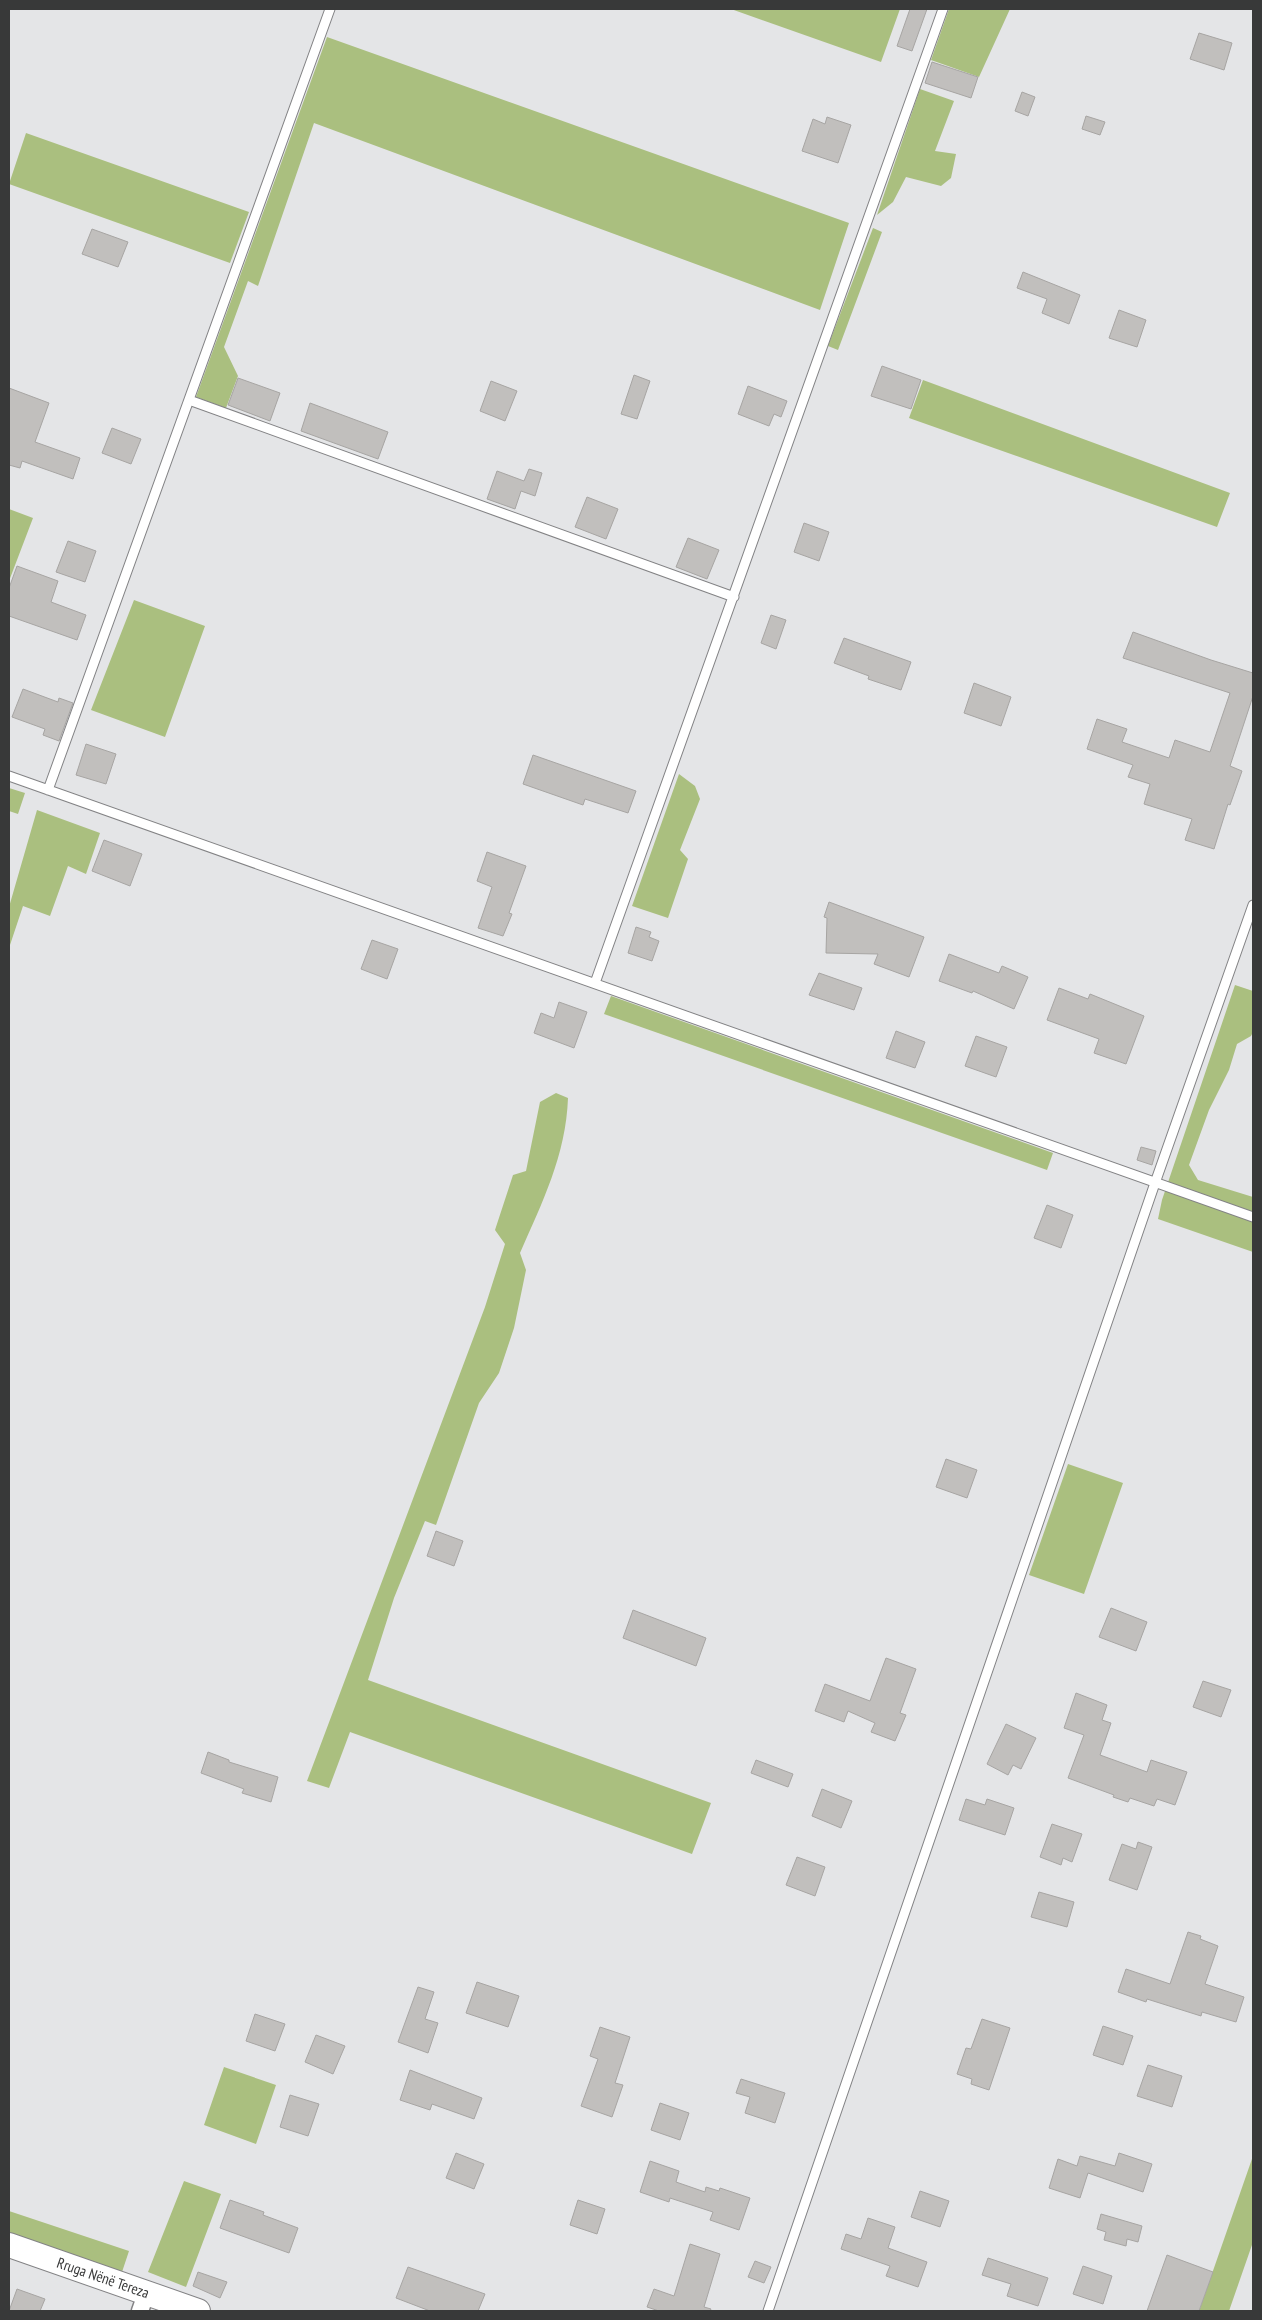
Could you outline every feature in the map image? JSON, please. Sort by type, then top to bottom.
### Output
[{"type":"main road","name":"Rruga Nënë Tereza","points":[[9,2245],[143,2303],[198,2311]]},
{"type":"lane","points":[[48,790],[330,9]]},
{"type":"lane","points":[[595,984],[943,9]]},
{"type":"lane","points":[[189,400],[734,597]]},
{"type":"lane","points":[[9,776],[1253,1217]]},
{"type":"lane","points":[[768,2311],[1155,1182],[1253,905]]},
{"type":"green space","points":[[731,9],[900,9],[881,62]]},
{"type":"green space","points":[[949,9],[1010,9],[979,77],[931,60]]},
{"type":"green space","points":[[327,37],[849,223],[820,310],[314,123],[258,286],[248,281],[224,347],[238,376],[226,408],[196,397]]},
{"type":"green space","points":[[920,89],[954,101],[935,151],[956,154],[951,178],[941,186],[906,177],[893,202],[877,215]]},
{"type":"green space","points":[[26,133],[249,212],[230,263],[9,184]]},
{"type":"green space","points":[[873,228],[882,232],[838,350],[828,346]]},
{"type":"green space","points":[[923,380],[1230,493],[1217,527],[909,418]]},
{"type":"green space","points":[[9,509],[33,518],[9,581]]},
{"type":"green space","points":[[134,600],[205,626],[165,737],[91,710]]},
{"type":"green space","points":[[679,774],[695,786],[700,799],[680,850],[688,859],[668,918],[632,906]]},
{"type":"green space","points":[[9,788],[25,793],[18,814],[9,811]]},
{"type":"green space","points":[[37,810],[100,833],[86,874],[68,866],[50,916],[23,906],[9,948],[9,907]]},
{"type":"green space","points":[[1235,985],[1253,991],[1253,1032],[1251,1036],[1237,1044],[1229,1070],[1209,1110],[1189,1165],[1198,1180],[1253,1197],[1253,1252],[1158,1219],[1162,1200]]},
{"type":"green space","points":[[611,996],[1053,1153],[1047,1170],[604,1014]]},
{"type":"green space","points":[[556,1093],[568,1098],[563,1139],[552,1178],[520,1253],[526,1270],[514,1328],[499,1373],[479,1403],[436,1525],[425,1521],[394,1598],[368,1680],[711,1803],[692,1854],[350,1732],[329,1788],[307,1781],[485,1307],[505,1244],[495,1230],[513,1175],[526,1171],[540,1102]]},
{"type":"green space","points":[[1068,1464],[1123,1483],[1084,1594],[1029,1575]]},
{"type":"green space","points":[[224,2067],[276,2085],[256,2144],[204,2125]]},
{"type":"green space","points":[[1253,2156],[1253,2242],[1229,2311],[1199,2311]]},
{"type":"green space","points":[[184,2181],[221,2194],[186,2287],[148,2272]]},
{"type":"green space","points":[[9,2211],[129,2251],[122,2272],[9,2234]]},
{"type":"building","points":[[910,9],[927,9],[912,51],[897,46]]},
{"type":"building","points":[[1199,33],[1232,43],[1224,70],[1190,59]]},
{"type":"building","points":[[932,62],[978,77],[971,98],[925,83]]},
{"type":"building","points":[[1022,92],[1035,97],[1028,116],[1015,111]]},
{"type":"building","points":[[1086,116],[1105,122],[1100,135],[1082,129]]},
{"type":"building","points":[[827,117],[851,125],[838,163],[802,151],[813,119],[825,124]]},
{"type":"building","points":[[92,229],[128,242],[118,267],[82,254]]},
{"type":"building","points":[[1023,272],[1080,295],[1069,324],[1042,313],[1047,299],[1017,288]]},
{"type":"building","points":[[1119,310],[1146,320],[1137,347],[1109,338]]},
{"type":"building","points":[[882,366],[921,380],[911,409],[871,396]]},
{"type":"building","points":[[634,375],[650,381],[637,419],[621,414]]},
{"type":"building","points":[[238,378],[280,393],[270,421],[228,405]]},
{"type":"building","points":[[491,381],[517,391],[505,421],[480,411]]},
{"type":"building","points":[[748,386],[787,401],[781,417],[774,414],[769,426],[738,414]]},
{"type":"building","points":[[9,388],[49,403],[35,442],[80,458],[73,479],[22,461],[20,468],[9,465]]},
{"type":"building","points":[[310,403],[388,432],[378,459],[301,431]]},
{"type":"building","points":[[112,428],[141,439],[131,464],[102,453]]},
{"type":"building","points":[[529,469],[542,473],[535,496],[521,491],[515,509],[487,499],[497,471],[524,481]]},
{"type":"building","points":[[587,497],[618,509],[606,539],[575,527]]},
{"type":"building","points":[[804,523],[829,532],[819,561],[794,552]]},
{"type":"building","points":[[688,538],[719,550],[707,579],[676,567]]},
{"type":"building","points":[[68,541],[96,551],[85,582],[56,572]]},
{"type":"building","points":[[17,566],[58,581],[51,602],[86,615],[77,640],[9,616],[9,588]]},
{"type":"building","points":[[771,615],[786,620],[776,649],[761,643]]},
{"type":"building","points":[[1133,632],[1253,673],[1253,696],[1230,766],[1242,771],[1230,805],[1228,804],[1214,849],[1185,840],[1192,819],[1144,804],[1150,784],[1128,777],[1133,765],[1087,749],[1097,719],[1127,729],[1122,742],[1169,758],[1175,740],[1210,752],[1230,693],[1123,658]]},
{"type":"building","points":[[844,638],[911,662],[901,690],[868,679],[869,676],[834,663]]},
{"type":"building","points":[[974,683],[1011,697],[1001,726],[964,713]]},
{"type":"building","points":[[23,689],[58,702],[59,698],[73,703],[59,741],[43,735],[45,729],[12,717]]},
{"type":"building","points":[[86,744],[116,754],[106,784],[76,775]]},
{"type":"building","points":[[533,755],[636,791],[628,813],[585,799],[583,805],[523,784]]},
{"type":"building","points":[[104,840],[142,854],[130,886],[92,871]]},
{"type":"building","points":[[487,852],[526,866],[509,913],[512,914],[503,936],[478,928],[492,887],[477,881]]},
{"type":"building","points":[[829,902],[924,937],[909,977],[874,964],[878,954],[826,953],[827,918],[824,917]]},
{"type":"building","points":[[636,927],[651,932],[649,937],[659,941],[652,961],[628,953]]},
{"type":"building","points":[[372,940],[398,949],[387,979],[361,969]]},
{"type":"building","points":[[949,954],[999,973],[1002,966],[1028,977],[1014,1009],[973,991],[972,993],[939,981]]},
{"type":"building","points":[[819,973],[862,988],[854,1010],[809,995]]},
{"type":"building","points":[[1059,988],[1088,999],[1090,994],[1144,1016],[1126,1064],[1094,1053],[1099,1039],[1047,1020]]},
{"type":"building","points":[[559,1002],[587,1012],[574,1048],[534,1033],[541,1013],[554,1018]]},
{"type":"building","points":[[896,1031],[925,1042],[915,1068],[886,1058]]},
{"type":"building","points":[[976,1036],[1007,1047],[996,1077],[965,1066]]},
{"type":"building","points":[[1141,1147],[1156,1151],[1152,1165],[1137,1160]]},
{"type":"building","points":[[1047,1205],[1073,1215],[1061,1248],[1034,1238]]},
{"type":"building","points":[[946,1459],[977,1470],[967,1498],[936,1487]]},
{"type":"building","points":[[436,1531],[463,1541],[454,1566],[427,1556]]},
{"type":"building","points":[[1111,1608],[1147,1622],[1136,1651],[1099,1637]]},
{"type":"building","points":[[633,1610],[706,1638],[696,1666],[623,1638]]},
{"type":"building","points":[[886,1658],[916,1669],[900,1713],[906,1715],[895,1741],[871,1732],[875,1723],[848,1711],[844,1722],[815,1711],[825,1684],[870,1701]]},
{"type":"building","points":[[1203,1681],[1231,1690],[1221,1717],[1193,1707]]},
{"type":"building","points":[[1076,1693],[1107,1705],[1102,1720],[1111,1723],[1100,1755],[1147,1772],[1151,1760],[1187,1772],[1175,1805],[1157,1799],[1154,1806],[1130,1798],[1128,1802],[1068,1778],[1084,1735],[1064,1728]]},
{"type":"building","points":[[1006,1724],[1036,1738],[1021,1769],[1013,1765],[1008,1775],[987,1764]]},
{"type":"building","points":[[208,1752],[229,1760],[229,1762],[278,1777],[271,1802],[242,1793],[244,1789],[201,1773]]},
{"type":"building","points":[[756,1760],[793,1774],[788,1787],[751,1773]]},
{"type":"building","points":[[822,1789],[852,1801],[841,1828],[812,1816]]},
{"type":"building","points":[[966,1799],[985,1805],[987,1799],[1014,1808],[1005,1835],[959,1820]]},
{"type":"building","points":[[1052,1824],[1082,1834],[1072,1862],[1063,1858],[1061,1865],[1040,1857]]},
{"type":"building","points":[[1138,1842],[1152,1847],[1137,1890],[1109,1880],[1122,1844],[1136,1849]]},
{"type":"building","points":[[797,1857],[825,1867],[815,1896],[786,1885]]},
{"type":"building","points":[[1039,1892],[1074,1902],[1067,1927],[1031,1917]]},
{"type":"building","points":[[1188,1932],[1201,1936],[1200,1939],[1218,1946],[1205,1984],[1244,1997],[1236,2022],[1202,2012],[1201,2016],[1147,1999],[1146,2002],[1118,1992],[1126,1969],[1170,1984]]},
{"type":"building","points":[[477,1982],[519,1996],[508,2027],[466,2013]]},
{"type":"building","points":[[418,1987],[434,1992],[425,2019],[438,2023],[428,2053],[398,2042]]},
{"type":"building","points":[[255,2014],[285,2024],[275,2051],[246,2041]]},
{"type":"building","points":[[982,2019],[1010,2028],[989,2090],[971,2084],[972,2079],[957,2074],[966,2048],[971,2049]]},
{"type":"building","points":[[1103,2026],[1133,2036],[1123,2065],[1093,2055]]},
{"type":"building","points":[[600,2027],[630,2037],[615,2083],[623,2085],[612,2117],[581,2106],[598,2059],[590,2056]]},
{"type":"building","points":[[316,2035],[345,2046],[333,2074],[305,2062]]},
{"type":"building","points":[[1148,2065],[1182,2076],[1172,2107],[1137,2096]]},
{"type":"building","points":[[410,2070],[482,2098],[474,2119],[432,2104],[430,2110],[400,2100]]},
{"type":"building","points":[[741,2079],[785,2093],[775,2123],[745,2113],[750,2097],[736,2093]]},
{"type":"building","points":[[290,2095],[319,2104],[308,2136],[280,2127]]},
{"type":"building","points":[[660,2103],[689,2113],[680,2140],[651,2130]]},
{"type":"building","points":[[456,2153],[484,2164],[474,2189],[446,2178]]},
{"type":"building","points":[[1119,2153],[1152,2164],[1143,2192],[1088,2173],[1080,2198],[1049,2188],[1058,2159],[1077,2166],[1080,2156],[1115,2166]]},
{"type":"building","points":[[650,2161],[679,2171],[676,2182],[705,2192],[706,2187],[719,2191],[720,2188],[750,2198],[739,2230],[710,2220],[713,2212],[670,2198],[669,2202],[640,2192]]},
{"type":"building","points":[[920,2191],[949,2201],[940,2227],[911,2217]]},
{"type":"building","points":[[230,2200],[264,2212],[263,2215],[298,2228],[289,2253],[220,2228]]},
{"type":"building","points":[[578,2200],[605,2209],[597,2234],[570,2225]]},
{"type":"building","points":[[1101,2214],[1142,2226],[1138,2242],[1127,2239],[1126,2246],[1104,2240],[1106,2232],[1097,2229]]},
{"type":"building","points":[[868,2218],[895,2227],[888,2248],[927,2262],[918,2287],[886,2276],[890,2266],[841,2249],[846,2234],[861,2239]]},
{"type":"building","points":[[690,2244],[720,2254],[704,2307],[711,2309],[710,2311],[659,2311],[647,2307],[654,2289],[674,2296]]},
{"type":"building","points":[[1167,2255],[1213,2272],[1199,2311],[1147,2311]]},
{"type":"building","points":[[988,2258],[1048,2278],[1038,2306],[1007,2296],[1011,2284],[982,2275]]},
{"type":"building","points":[[755,2261],[771,2267],[764,2283],[748,2277]]},
{"type":"building","points":[[1083,2266],[1112,2276],[1103,2304],[1073,2294]]},
{"type":"building","points":[[408,2267],[485,2294],[478,2311],[430,2311],[396,2298]]},
{"type":"building","points":[[198,2272],[227,2282],[220,2298],[193,2286]]},
{"type":"building","points":[[17,2289],[45,2299],[40,2311],[9,2311]]}]
